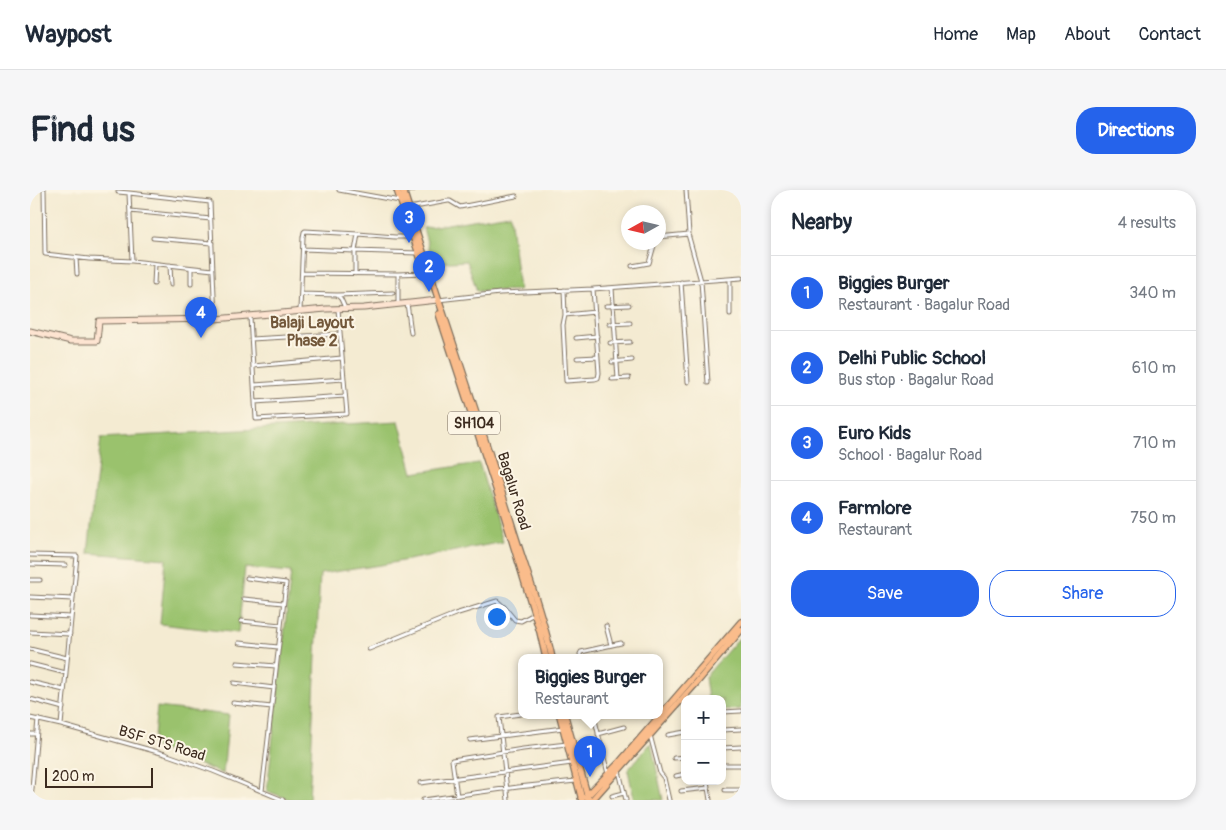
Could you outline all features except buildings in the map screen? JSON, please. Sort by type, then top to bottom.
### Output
[{"type":"main road","name":"Bagalur Road","points":[[401,190],[418,253],[436,300]]},
{"type":"main road","name":"Bagalur Road","points":[[403,200],[408,208],[436,300],[525,567],[551,654]]},
{"type":"main road","name":"Bagalur Road","points":[[484,444],[535,614],[545,654]]},
{"type":"main road","points":[[690,695],[740,629]]},
{"type":"main road","points":[[663,714],[740,629]]},
{"type":"main road","points":[[585,799],[619,770],[681,704]]},
{"type":"main road","points":[[561,719],[576,781],[585,799]]},
{"type":"main road","points":[[566,719],[585,799]]},
{"type":"main road","points":[[585,799],[659,719]]},
{"type":"street","points":[[44,190],[45,254],[213,270]]},
{"type":"street","points":[[339,190],[403,200]]},
{"type":"street","points":[[401,190],[413,190]]},
{"type":"street","points":[[686,190],[688,234],[701,281],[708,383]]},
{"type":"street","points":[[118,192],[208,201],[211,204],[215,320]]},
{"type":"street","points":[[130,193],[132,261]]},
{"type":"street","points":[[408,208],[448,201],[460,207],[516,196]]},
{"type":"street","points":[[130,211],[211,219]]},
{"type":"street","points":[[300,311],[305,231],[413,237]]},
{"type":"street","points":[[355,274],[355,251],[358,234]]},
{"type":"street","points":[[666,235],[688,234]]},
{"type":"street","points":[[153,238],[212,243]]},
{"type":"street","points":[[303,250],[418,253]]},
{"type":"street","points":[[632,266],[649,263],[653,250]]},
{"type":"street","points":[[76,258],[77,274]]},
{"type":"street","points":[[154,284],[155,264]]},
{"type":"street","points":[[170,266],[170,285]]},
{"type":"street","points":[[191,284],[192,268]]},
{"type":"street","points":[[302,273],[425,273]]},
{"type":"street","points":[[398,274],[398,304]]},
{"type":"street","points":[[30,331],[72,341],[97,341],[99,321],[215,320],[300,311],[364,308],[500,293],[612,288],[741,278]]},
{"type":"street","points":[[730,279],[730,314]]},
{"type":"street","points":[[681,282],[688,382]]},
{"type":"street","points":[[612,288],[618,379]]},
{"type":"street","points":[[564,290],[565,315],[563,325],[566,381],[598,378],[593,289]]},
{"type":"street","points":[[301,294],[393,294]]},
{"type":"street","points":[[337,295],[345,309]]},
{"type":"street","points":[[407,303],[411,333]]},
{"type":"street","points":[[606,306],[628,304]]},
{"type":"street","points":[[250,317],[256,419],[347,414],[338,309]]},
{"type":"street","points":[[565,315],[595,312]]},
{"type":"street","points":[[609,324],[630,323]]},
{"type":"street","points":[[251,339],[340,334]]},
{"type":"street","points":[[576,338],[597,336]]},
{"type":"street","points":[[610,343],[630,342]]},
{"type":"street","points":[[577,358],[598,357]]},
{"type":"street","points":[[253,366],[342,358]]},
{"type":"street","points":[[612,362],[632,360]]},
{"type":"street","points":[[612,379],[629,378]]},
{"type":"street","points":[[254,385],[344,379]]},
{"type":"street","points":[[255,402],[345,396]]},
{"type":"street","points":[[61,725],[77,556],[32,555],[32,564],[66,565]]},
{"type":"street","points":[[246,578],[286,583],[262,791]]},
{"type":"street","points":[[30,580],[40,580]]},
{"type":"street","points":[[30,597],[73,599]]},
{"type":"street","points":[[244,599],[284,603]]},
{"type":"street","points":[[369,650],[455,614],[497,601],[515,620],[522,621],[535,614]]},
{"type":"street","points":[[30,615],[71,617]]},
{"type":"street","points":[[241,621],[281,625]]},
{"type":"street","points":[[606,626],[611,645]]},
{"type":"street","points":[[30,632],[70,634]]},
{"type":"street","points":[[239,643],[278,647]]},
{"type":"street","points":[[580,654],[580,652],[621,643]]},
{"type":"street","points":[[30,649],[68,658]]},
{"type":"street","points":[[237,662],[276,666]]},
{"type":"street","points":[[30,664],[66,673]]},
{"type":"street","points":[[30,682],[64,690]]},
{"type":"street","points":[[234,684],[274,688]]},
{"type":"street","points":[[30,700],[63,708]]},
{"type":"street","points":[[233,703],[272,707]]},
{"type":"street","points":[[726,712],[741,711]]},
{"type":"street","points":[[508,800],[499,717],[518,714]]},
{"type":"street","name":"BSF STS Road","points":[[30,718],[165,754],[283,800]]},
{"type":"street","points":[[595,719],[608,774]]},
{"type":"street","points":[[31,800],[32,770],[38,720]]},
{"type":"street","points":[[470,740],[563,728]]},
{"type":"street","points":[[598,734],[624,728]]},
{"type":"street","points":[[726,730],[741,729]]},
{"type":"street","points":[[668,735],[681,733]]},
{"type":"street","points":[[30,734],[36,734]]},
{"type":"street","points":[[650,735],[669,800]]},
{"type":"street","points":[[457,796],[452,760],[567,744]]},
{"type":"street","points":[[726,748],[741,747]]},
{"type":"street","points":[[30,751],[35,752]]},
{"type":"street","points":[[674,758],[681,757]]},
{"type":"street","points":[[420,783],[572,763]]},
{"type":"street","points":[[726,765],[741,765]]},
{"type":"street","points":[[619,770],[626,800]]},
{"type":"street","points":[[676,776],[681,775]]},
{"type":"street","points":[[423,800],[576,781]]},
{"type":"street","points":[[708,785],[710,800]]},
{"type":"street","points":[[681,791],[708,788]]},
{"type":"street","points":[[725,790],[741,790]]},
{"type":"street","points":[[612,796],[624,793]]},
{"type":"green space","points":[[510,214],[519,290],[477,291],[467,261],[433,263],[423,228]]},
{"type":"green space","points":[[399,421],[413,473],[479,463],[503,542],[381,565],[320,574],[309,800],[291,800],[267,791],[291,572],[245,568],[238,633],[160,624],[166,559],[88,553],[101,438]]},
{"type":"green space","points":[[739,638],[741,649],[741,709],[726,710],[726,695],[707,695],[705,677]]},
{"type":"green space","points":[[157,707],[229,715],[223,774],[153,746]]},
{"type":"green space","points":[[651,743],[663,800],[634,800],[628,770]]},
{"type":"place","name":"Euro Kids","points":[[409,243]]},
{"type":"place","name":"Delhi Public School","points":[[429,292]]},
{"type":"place","name":"Farmlore","points":[[201,338]]},
{"type":"place","name":"Biggies Burger","points":[[590,777]]},
{"type":"district","name":"Balaji Layout Phase 2","points":[[312,331]]}]
